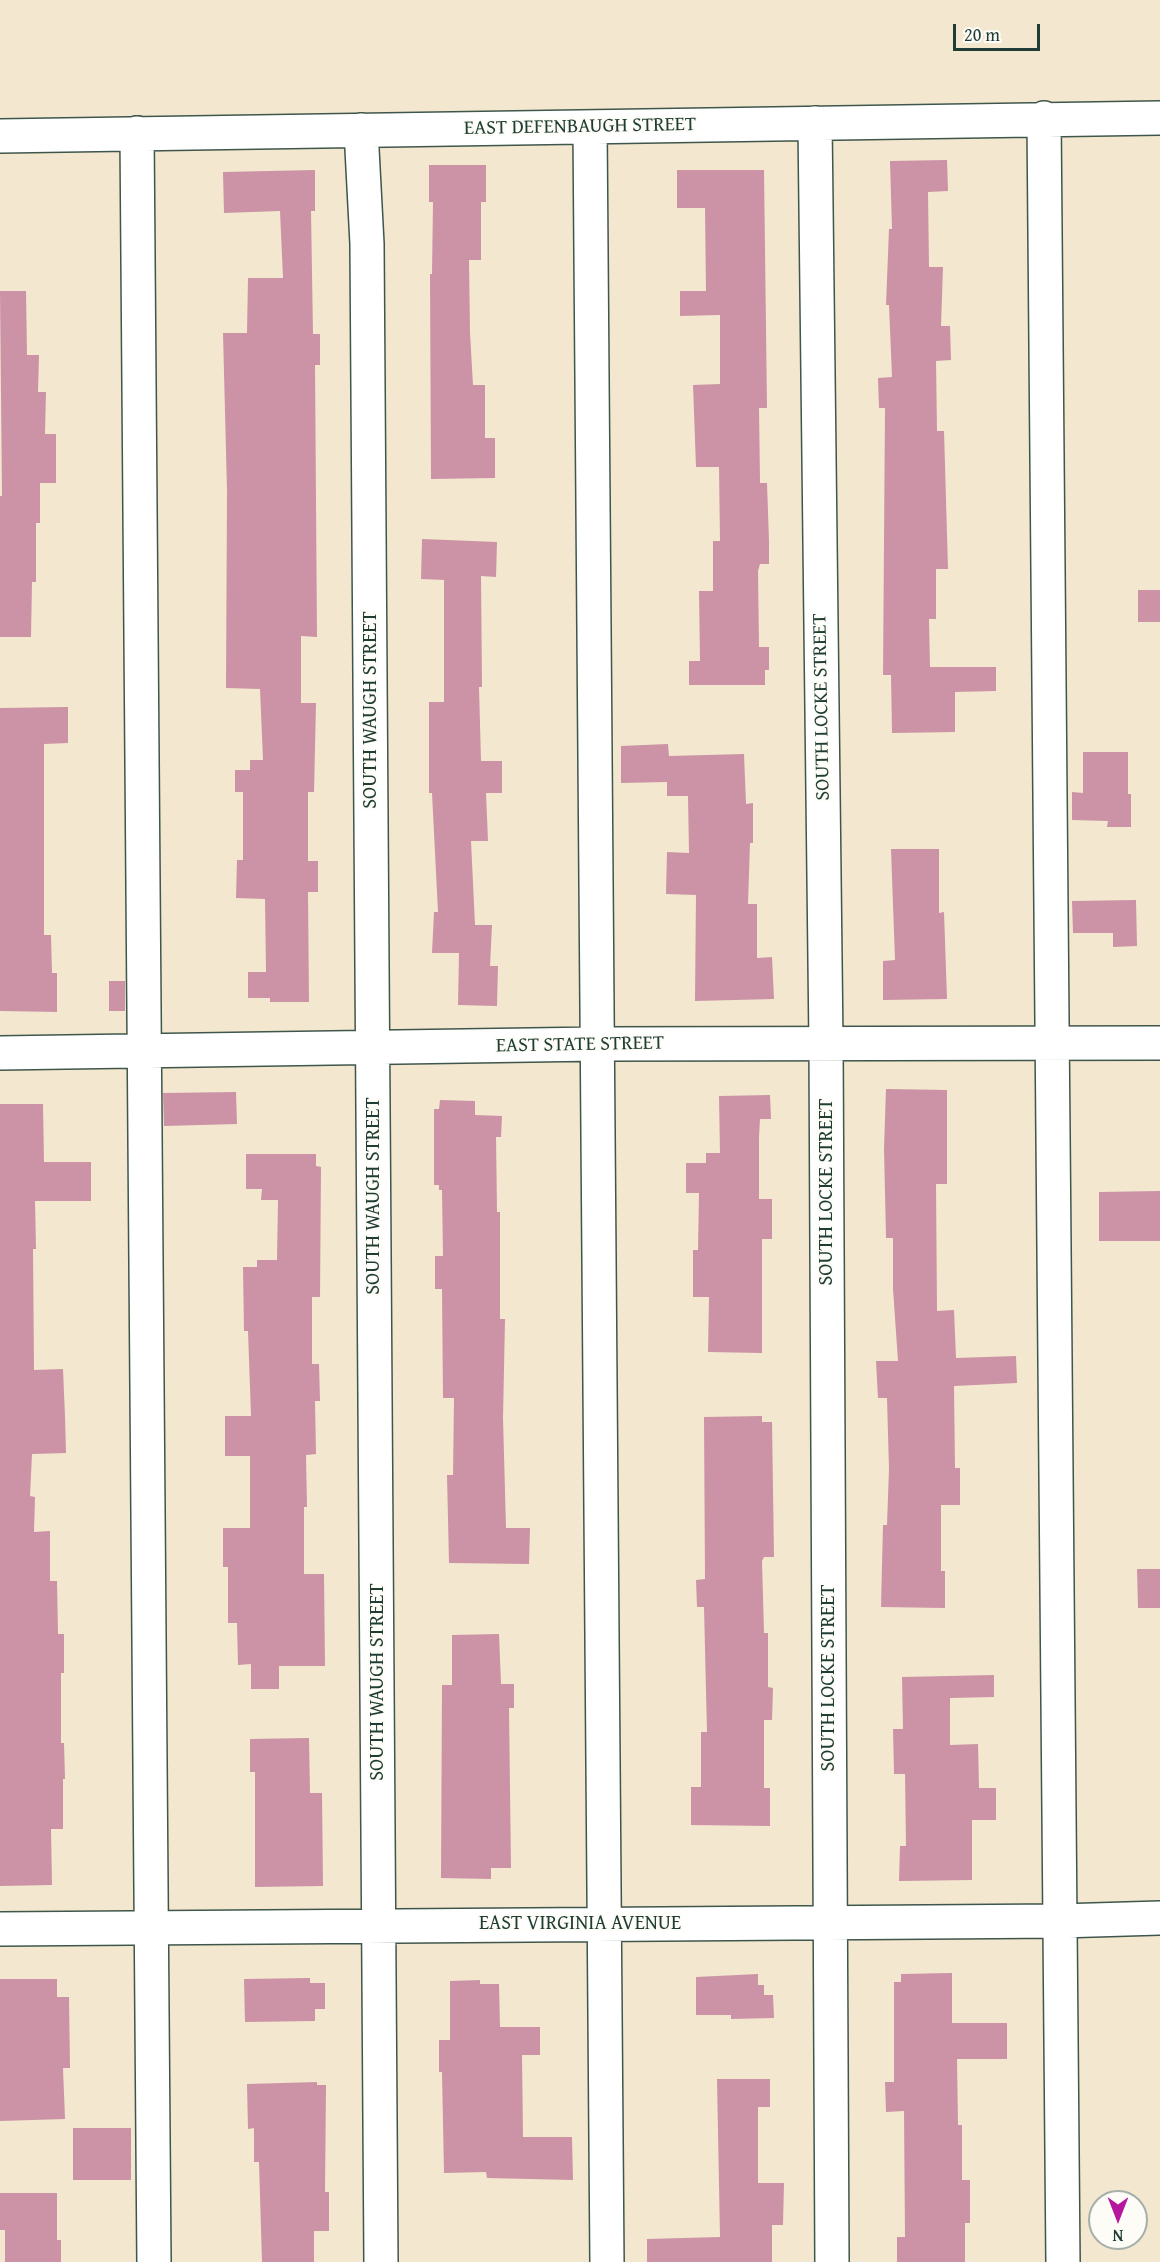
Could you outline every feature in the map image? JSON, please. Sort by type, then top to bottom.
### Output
[{"type":"street","points":[[1044,118],[1063,2262]]},
{"type":"street","name":"EAST DEFENBAUGH STREET","points":[[0,136],[1160,118]]},
{"type":"street","name":"SOUTH LOCKE STREET","points":[[815,123],[826,1043],[832,2262]]},
{"type":"street","points":[[590,127],[607,2262]]},
{"type":"street","name":"SOUTH WAUGH STREET","points":[[361,130],[367,244],[381,2262]]},
{"type":"street","points":[[137,133],[154,2262]]},
{"type":"street","name":"EAST STATE STREET","points":[[0,1053],[597,1044],[1160,1043]]},
{"type":"street","name":"EAST VIRGINIA AVENUE","points":[[0,1929],[604,1923],[1060,1922],[1160,1918]]},
{"type":"building","points":[[947,160],[948,191],[928,192],[929,267],[943,267],[941,326],[950,326],[951,360],[936,361],[937,431],[944,431],[948,569],[936,569],[936,619],[929,619],[930,667],[996,667],[996,691],[955,692],[955,732],[892,733],[891,675],[883,675],[885,408],[879,408],[878,378],[892,377],[889,305],[886,305],[889,229],[892,229],[890,161]]},
{"type":"building","points":[[429,165],[486,165],[486,202],[481,202],[481,260],[469,260],[470,333],[473,385],[485,385],[485,438],[495,438],[495,478],[431,479],[430,274],[432,274],[433,202],[429,202]]},
{"type":"building","points":[[315,170],[315,211],[311,211],[313,334],[320,334],[320,365],[315,365],[317,637],[301,636],[301,703],[316,703],[314,792],[308,792],[308,861],[318,861],[318,892],[308,892],[309,1002],[270,1002],[270,998],[248,998],[248,972],[266,972],[265,899],[236,898],[237,860],[243,860],[243,792],[235,792],[235,770],[250,770],[250,760],[263,760],[260,689],[226,688],[227,491],[223,333],[247,333],[248,278],[283,278],[280,211],[224,213],[223,172]]},
{"type":"building","points":[[677,170],[764,170],[767,408],[759,408],[760,483],[767,483],[769,564],[760,564],[758,571],[759,647],[769,647],[769,670],[765,670],[765,685],[689,685],[689,661],[700,661],[699,591],[713,591],[713,541],[720,541],[719,467],[696,467],[693,385],[720,384],[720,315],[680,316],[680,291],[706,291],[705,208],[677,208]]},
{"type":"building","points":[[0,291],[26,291],[27,355],[39,355],[38,392],[46,392],[45,434],[56,434],[56,483],[40,483],[40,523],[36,523],[36,582],[32,582],[31,637],[0,637],[0,496],[2,496]]},
{"type":"building","points":[[422,539],[497,542],[496,577],[481,576],[482,687],[479,687],[481,761],[502,761],[502,793],[486,793],[488,841],[471,841],[475,925],[492,925],[490,966],[498,966],[497,1006],[458,1005],[459,953],[432,953],[434,912],[438,912],[432,793],[429,793],[429,702],[444,702],[444,580],[421,579]]},
{"type":"building","points":[[1138,590],[1160,590],[1160,622],[1138,622]]},
{"type":"building","points":[[68,707],[68,743],[44,744],[44,935],[51,935],[52,973],[57,973],[57,1012],[0,1011],[0,708]]},
{"type":"building","points":[[668,744],[669,756],[744,754],[746,804],[753,803],[753,843],[750,843],[748,904],[757,904],[757,958],[772,957],[774,999],[695,1001],[696,895],[666,894],[667,852],[689,853],[688,796],[667,796],[667,782],[621,783],[621,746]]},
{"type":"building","points":[[1083,752],[1128,752],[1131,827],[1107,827],[1108,821],[1072,820],[1072,792],[1083,793]]},
{"type":"building","points":[[891,849],[939,849],[939,913],[944,912],[947,999],[883,1000],[883,961],[895,960]]},
{"type":"building","points":[[1136,900],[1137,946],[1113,947],[1113,933],[1073,933],[1072,901]]},
{"type":"building","points":[[109,981],[125,981],[125,1011],[109,1011]]},
{"type":"building","points":[[886,1089],[947,1090],[947,1184],[936,1184],[937,1311],[954,1310],[956,1358],[1016,1356],[1017,1383],[954,1386],[955,1468],[960,1468],[960,1505],[941,1505],[941,1571],[945,1571],[945,1608],[881,1607],[883,1525],[887,1525],[889,1469],[887,1398],[878,1398],[876,1361],[898,1361],[893,1289],[893,1238],[886,1238],[884,1149]]},
{"type":"building","points":[[236,1092],[237,1124],[164,1126],[163,1093]]},
{"type":"building","points":[[770,1095],[771,1119],[760,1119],[759,1137],[759,1199],[772,1199],[772,1239],[762,1239],[762,1353],[708,1352],[709,1297],[693,1297],[693,1250],[698,1250],[699,1193],[686,1193],[686,1163],[706,1163],[706,1153],[720,1153],[719,1096]]},
{"type":"building","points":[[440,1100],[475,1101],[475,1115],[502,1116],[501,1137],[496,1137],[497,1212],[500,1212],[500,1319],[505,1319],[503,1418],[506,1528],[530,1528],[529,1564],[449,1563],[447,1475],[453,1475],[454,1398],[443,1398],[442,1289],[435,1289],[435,1256],[443,1256],[442,1190],[439,1190],[439,1185],[434,1185],[434,1109],[439,1109]]},
{"type":"building","points":[[0,1104],[43,1104],[44,1162],[91,1162],[91,1201],[35,1201],[34,1370],[63,1369],[66,1453],[32,1454],[30,1496],[35,1497],[34,1532],[50,1531],[50,1581],[57,1581],[58,1634],[64,1634],[64,1673],[61,1673],[61,1743],[64,1743],[65,1779],[63,1779],[63,1829],[51,1829],[52,1885],[0,1886]]},
{"type":"building","points":[[246,1154],[316,1154],[316,1166],[321,1167],[320,1297],[312,1297],[312,1364],[319,1364],[320,1401],[315,1401],[316,1454],[306,1455],[307,1507],[304,1507],[304,1574],[324,1574],[325,1666],[279,1666],[279,1689],[251,1689],[251,1664],[238,1665],[237,1623],[228,1623],[228,1567],[223,1567],[223,1528],[250,1528],[250,1456],[225,1456],[225,1416],[251,1416],[248,1331],[244,1331],[243,1267],[257,1267],[257,1260],[277,1260],[278,1200],[261,1200],[262,1189],[246,1189]]},
{"type":"building","points":[[1160,1191],[1160,1241],[1099,1241],[1099,1192]]},
{"type":"building","points":[[762,1416],[762,1422],[772,1422],[774,1557],[764,1557],[762,1561],[764,1633],[768,1633],[768,1687],[773,1688],[772,1720],[764,1720],[764,1788],[770,1788],[770,1826],[691,1825],[691,1787],[701,1787],[701,1732],[707,1732],[704,1607],[697,1607],[696,1580],[705,1579],[704,1417]]},
{"type":"building","points":[[1137,1569],[1160,1569],[1160,1608],[1138,1608]]},
{"type":"building","points":[[499,1634],[501,1684],[514,1684],[514,1708],[509,1708],[511,1868],[491,1868],[491,1879],[441,1878],[442,1685],[452,1685],[452,1635]]},
{"type":"building","points":[[994,1675],[994,1697],[950,1698],[950,1745],[978,1744],[979,1788],[996,1788],[996,1820],[972,1820],[972,1880],[899,1881],[900,1846],[906,1846],[905,1774],[894,1774],[893,1729],[903,1729],[902,1677]]},
{"type":"building","points":[[309,1738],[310,1793],[322,1793],[323,1886],[255,1887],[255,1772],[250,1772],[250,1739]]},
{"type":"building","points":[[952,1973],[952,2023],[1007,2023],[1007,2059],[957,2059],[958,2125],[962,2125],[962,2180],[970,2180],[970,2223],[965,2223],[965,2262],[897,2262],[897,2237],[905,2237],[904,2111],[886,2112],[885,2082],[894,2082],[894,1982],[901,1982],[901,1974]]},
{"type":"building","points":[[758,1974],[758,1985],[764,1985],[764,1995],[773,1995],[774,2018],[731,2019],[731,2015],[696,2015],[696,1977]]},
{"type":"building","points":[[310,1978],[310,1983],[325,1983],[325,2009],[315,2009],[315,2021],[245,2022],[244,1979]]},
{"type":"building","points":[[0,1979],[57,1979],[57,1997],[69,1997],[70,2068],[63,2068],[65,2119],[0,2121]]},
{"type":"building","points":[[480,1980],[480,1984],[499,1984],[500,2027],[540,2027],[540,2055],[522,2055],[523,2137],[572,2137],[573,2180],[487,2178],[486,2172],[444,2173],[439,2040],[450,2040],[450,1981]]},
{"type":"building","points":[[717,2079],[770,2079],[770,2107],[758,2107],[758,2183],[784,2183],[783,2225],[772,2225],[772,2262],[647,2262],[647,2239],[720,2237]]},
{"type":"building","points":[[317,2082],[317,2085],[326,2085],[325,2192],[329,2192],[329,2231],[314,2231],[314,2262],[262,2262],[259,2162],[254,2162],[254,2128],[248,2129],[247,2084]]},
{"type":"building","points":[[73,2128],[131,2128],[131,2180],[73,2180]]},
{"type":"building","points":[[0,2193],[57,2193],[57,2240],[61,2240],[61,2262],[5,2262],[5,2230],[0,2230]]}]
